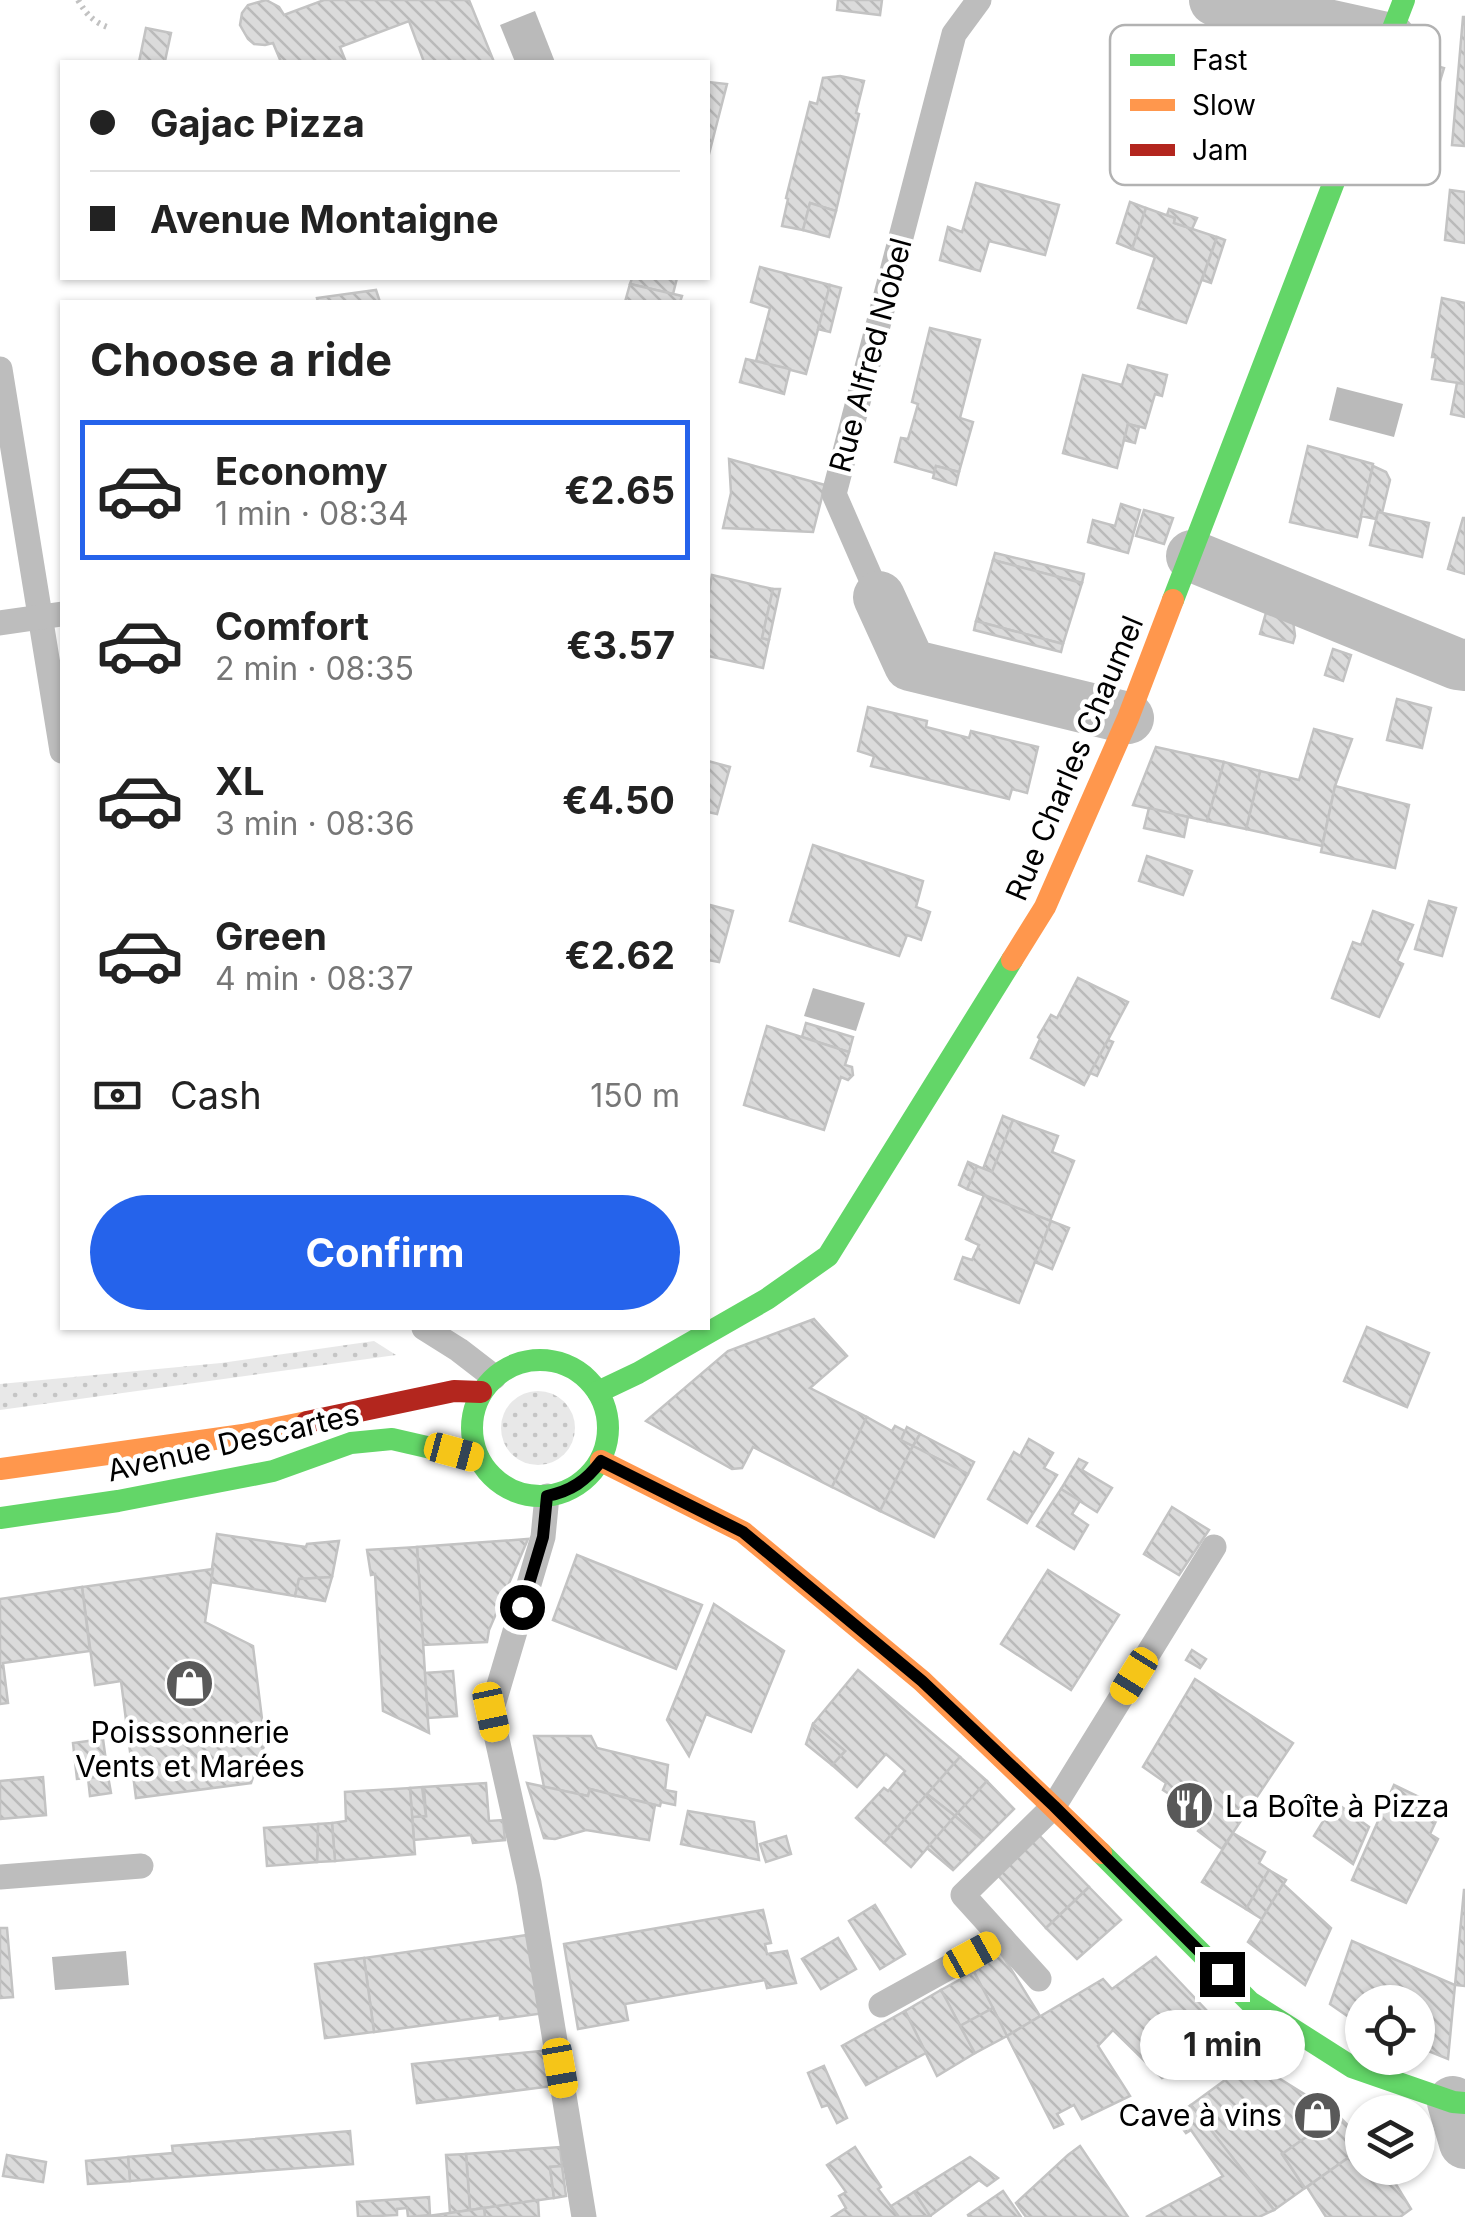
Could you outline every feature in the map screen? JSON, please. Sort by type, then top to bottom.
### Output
[{"type":"main road","name":"Rue Charles Chaumel","points":[[598,1392],[767,1299],[828,1256],[1046,907],[1128,718],[1334,185]]},
{"type":"main road","points":[[540,1359],[560,1362],[578,1371],[598,1392],[608,1422],[608,1442],[601,1461],[578,1485],[547,1496],[530,1496],[500,1484],[488,1473],[473,1443],[472,1426],[474,1408],[488,1384],[520,1362],[540,1359]]},
{"type":"main road","name":"Avenue Descartes","points":[[0,1469],[243,1435],[488,1384]]},
{"type":"main road","name":"Avenue Descartes","points":[[0,1518],[118,1501],[273,1470],[350,1443],[392,1439],[479,1459]]},
{"type":"main road","points":[[601,1461],[743,1532],[922,1681],[1250,2002],[1352,2067],[1461,2116]]},
{"type":"street","points":[[1215,0],[1397,20]]},
{"type":"street","points":[[1192,556],[1465,665]]},
{"type":"street","name":"Rue Alfred Nobel","points":[[879,596],[910,664],[1128,718]]},
{"type":"lane","name":"Rue Alfred Nobel","points":[[879,596],[834,494],[954,34],[979,0]]},
{"type":"lane","points":[[0,369],[52,615],[60,724]]},
{"type":"lane","points":[[0,623],[52,615]]},
{"type":"lane","points":[[427,1330],[459,1350],[488,1384]]},
{"type":"lane","points":[[547,1496],[543,1537],[491,1712],[528,1883],[584,2217]]},
{"type":"lane","points":[[1039,1980],[963,1895],[1054,1806],[1214,1547]]},
{"type":"lane","points":[[0,1877],[141,1866]]},
{"type":"lane","points":[[881,2004],[1002,1938]]},
{"type":"path","points":[[78,0],[87,16],[110,28]]},
{"type":"shaded area","points":[[535,11],[554,60],[514,60],[500,25]]},
{"type":"shaded area","points":[[1337,387],[1403,404],[1394,437],[1329,420]]},
{"type":"shaded area","points":[[813,988],[865,1003],[856,1031],[804,1016]]},
{"type":"shaded area","points":[[374,1341],[396,1355],[0,1410],[0,1384],[221,1363]]},
{"type":"shaded area","points":[[538,1391],[552,1393],[564,1402],[573,1414],[573,1442],[564,1454],[552,1463],[538,1465],[524,1463],[512,1454],[503,1442],[501,1428],[503,1414],[512,1402],[524,1393]]},
{"type":"shaded area","points":[[126,1951],[129,1985],[55,1990],[52,1957]]},
{"type":"building","points":[[266,0],[284,15],[324,0],[469,0],[493,60],[423,60],[409,21],[340,47],[345,60],[280,60],[273,43],[254,44],[248,39],[240,25],[248,5]]},
{"type":"building","points":[[838,0],[882,0],[880,15],[837,10]]},
{"type":"building","points":[[1465,17],[1465,146],[1452,145]]},
{"type":"building","points":[[146,28],[171,33],[165,60],[139,60]]},
{"type":"building","points":[[840,76],[864,81],[836,211],[810,203],[803,230],[782,226],[810,102],[817,104],[823,78]]},
{"type":"building","points":[[710,82],[727,84],[710,150]]},
{"type":"building","points":[[976,183],[1059,205],[1045,255],[989,241],[980,271],[940,260],[948,227],[962,232]]},
{"type":"building","points":[[1450,190],[1465,192],[1465,243],[1445,240]]},
{"type":"building","points":[[1130,202],[1146,208],[1132,249],[1117,243]]},
{"type":"building","points":[[810,203],[836,211],[829,237],[803,230]]},
{"type":"building","points":[[1146,208],[1175,218],[1174,223],[1217,237],[1186,323],[1138,308],[1155,257],[1132,249]]},
{"type":"building","points":[[1169,209],[1197,218],[1192,229],[1174,223],[1175,218],[1167,215]]},
{"type":"building","points":[[1217,237],[1225,240],[1211,283],[1202,280]]},
{"type":"building","points":[[760,267],[830,285],[806,374],[756,361],[770,308],[751,302]]},
{"type":"building","points":[[631,280],[676,280],[673,294],[630,284]]},
{"type":"building","points":[[630,284],[682,296],[681,300],[626,300]]},
{"type":"building","points":[[830,285],[841,288],[830,332],[818,329]]},
{"type":"building","points":[[376,290],[379,300],[318,300]]},
{"type":"building","points":[[1442,298],[1465,303],[1465,384],[1432,379]]},
{"type":"building","points":[[930,328],[980,340],[960,418],[973,422],[959,472],[936,466],[934,473],[895,462],[901,438],[908,439],[918,404],[912,402]]},
{"type":"building","points":[[746,359],[790,369],[784,394],[740,382]]},
{"type":"building","points":[[1128,365],[1167,375],[1162,396],[1155,394],[1145,428],[1128,424],[1117,468],[1063,453],[1083,375],[1122,385]]},
{"type":"building","points":[[1457,383],[1465,384],[1465,417],[1451,414]]},
{"type":"building","points":[[1128,424],[1139,427],[1135,443],[1124,440]]},
{"type":"building","points":[[1308,446],[1373,464],[1357,537],[1290,522]]},
{"type":"building","points":[[729,459],[825,485],[813,532],[723,528],[731,493]]},
{"type":"building","points":[[936,466],[959,472],[956,485],[933,478]]},
{"type":"building","points":[[1373,466],[1386,472],[1390,480],[1382,513],[1378,512],[1376,519],[1361,516]]},
{"type":"building","points":[[1121,504],[1140,510],[1128,553],[1088,542],[1093,520],[1115,526]]},
{"type":"building","points":[[1144,510],[1173,518],[1164,544],[1136,536]]},
{"type":"building","points":[[1378,512],[1429,523],[1422,557],[1370,545]]},
{"type":"building","points":[[1465,518],[1465,574],[1448,569]]},
{"type":"building","points":[[995,553],[1084,574],[1082,583],[993,560]]},
{"type":"building","points":[[993,560],[1082,583],[1063,644],[976,621]]},
{"type":"building","points":[[712,575],[773,589],[762,638],[769,640],[763,668],[710,656]]},
{"type":"building","points":[[773,589],[780,589],[769,640],[762,638]]},
{"type":"building","points":[[1269,602],[1292,612],[1293,643],[1260,634]]},
{"type":"building","points":[[976,621],[1063,644],[1061,652],[974,630]]},
{"type":"building","points":[[1333,649],[1351,655],[1343,681],[1325,675]]},
{"type":"building","points":[[1397,699],[1431,708],[1422,748],[1387,740]]},
{"type":"building","points":[[868,707],[927,721],[926,727],[969,738],[971,731],[1038,747],[1027,793],[1012,789],[1009,799],[871,766],[874,756],[858,751]]},
{"type":"building","points":[[1314,729],[1352,739],[1335,786],[1322,846],[1246,829],[1260,771],[1299,780]]},
{"type":"building","points":[[1156,747],[1224,762],[1207,821],[1133,805]]},
{"type":"building","points":[[710,762],[730,767],[717,814],[710,812]]},
{"type":"building","points":[[1224,762],[1260,771],[1246,829],[1207,821]]},
{"type":"building","points":[[1335,786],[1409,805],[1395,868],[1321,852]]},
{"type":"building","points":[[1149,808],[1188,817],[1184,837],[1144,828]]},
{"type":"building","points":[[813,845],[923,881],[916,907],[930,912],[921,940],[907,935],[899,956],[790,921]]},
{"type":"building","points":[[1147,856],[1192,871],[1183,895],[1139,881]]},
{"type":"building","points":[[1429,901],[1456,908],[1442,956],[1415,949]]},
{"type":"building","points":[[710,905],[733,911],[719,962],[710,960]]},
{"type":"building","points":[[1373,911],[1413,925],[1397,961],[1403,964],[1379,1017],[1332,998],[1353,942],[1361,945]]},
{"type":"building","points":[[1078,978],[1128,1002],[1084,1085],[1031,1058],[1038,1037],[1051,1015],[1057,1018]]},
{"type":"building","points":[[806,1023],[853,1037],[849,1052],[802,1037]]},
{"type":"building","points":[[767,1026],[849,1052],[845,1065],[852,1067],[853,1075],[848,1080],[841,1077],[824,1130],[744,1105]]},
{"type":"building","points":[[1108,1040],[1113,1042],[1097,1076],[1090,1073]]},
{"type":"building","points":[[1003,1116],[1013,1120],[992,1172],[983,1169]]},
{"type":"building","points":[[1013,1120],[1058,1136],[1052,1152],[1074,1161],[1050,1221],[967,1189],[977,1166],[992,1172]]},
{"type":"building","points":[[968,1162],[977,1166],[967,1189],[959,1185]]},
{"type":"building","points":[[984,1195],[1051,1221],[1019,1303],[955,1279],[963,1257],[972,1260],[979,1245],[966,1239]]},
{"type":"building","points":[[1051,1221],[1069,1228],[1052,1269],[1035,1262]]},
{"type":"building","points":[[814,1319],[847,1356],[810,1388],[867,1417],[832,1487],[753,1447],[742,1468],[732,1469],[646,1421],[728,1351]]},
{"type":"building","points":[[1367,1327],[1429,1353],[1407,1407],[1344,1381]]},
{"type":"building","points":[[867,1417],[892,1431],[895,1426],[905,1431],[901,1440],[913,1446],[880,1511],[832,1487]]},
{"type":"building","points":[[907,1427],[920,1434],[913,1446],[901,1440]]},
{"type":"building","points":[[920,1434],[974,1462],[968,1474],[913,1446]]},
{"type":"building","points":[[1029,1439],[1053,1453],[1044,1468],[1057,1475],[1027,1523],[988,1499],[1014,1452],[1020,1456]]},
{"type":"building","points":[[913,1446],[968,1474],[934,1537],[880,1511]]},
{"type":"building","points":[[1079,1459],[1087,1463],[1082,1470],[1112,1488],[1097,1512],[1061,1489]]},
{"type":"building","points":[[1061,1489],[1080,1501],[1072,1514],[1088,1525],[1074,1549],[1037,1526]]},
{"type":"building","points":[[1172,1507],[1209,1530],[1179,1575],[1144,1554]]},
{"type":"building","points":[[217,1534],[306,1547],[339,1541],[332,1577],[299,1579],[295,1596],[210,1582]]},
{"type":"building","points":[[528,1539],[487,1642],[423,1645],[417,1547]]},
{"type":"building","points":[[417,1547],[429,1733],[383,1711],[375,1574],[371,1575],[367,1550]]},
{"type":"building","points":[[577,1555],[702,1605],[676,1669],[553,1620]]},
{"type":"building","name":"Poisssonnerie Vents et Marées","points":[[213,1569],[205,1622],[253,1646],[265,1743],[251,1783],[136,1798],[121,1681],[95,1685],[82,1587]]},
{"type":"building","points":[[1048,1570],[1119,1615],[1071,1690],[1001,1644]]},
{"type":"building","points":[[332,1577],[325,1601],[295,1596],[299,1579]]},
{"type":"building","points":[[82,1587],[90,1651],[3,1663],[8,1703],[0,1704],[0,1599]]},
{"type":"building","points":[[714,1604],[784,1651],[751,1732],[706,1714],[689,1756],[667,1720]]},
{"type":"building","points":[[1192,1650],[1206,1659],[1200,1668],[1186,1660]]},
{"type":"building","points":[[858,1670],[960,1757],[884,1843],[856,1818],[905,1771],[886,1754],[857,1787],[832,1765],[845,1751],[813,1724]]},
{"type":"building","points":[[453,1671],[457,1716],[428,1718],[425,1673]]},
{"type":"building","points":[[1195,1679],[1293,1743],[1222,1849],[1198,1831],[1202,1825],[1180,1810],[1183,1803],[1163,1790],[1166,1783],[1143,1767]]},
{"type":"building","points":[[813,1724],[845,1751],[832,1765],[806,1744]]},
{"type":"building","points":[[534,1736],[591,1736],[597,1748],[668,1765],[665,1790],[676,1792],[675,1805],[661,1802],[660,1806],[590,1789],[588,1796],[544,1787]]},
{"type":"building","points":[[103,1739],[108,1776],[77,1779],[73,1743]]},
{"type":"building","points":[[960,1757],[987,1781],[955,1816],[927,1794]]},
{"type":"building","points":[[108,1776],[111,1793],[90,1796],[88,1778]]},
{"type":"building","points":[[43,1777],[46,1815],[0,1819],[0,1781]]},
{"type":"building","points":[[987,1781],[1014,1809],[983,1840],[955,1816]]},
{"type":"building","points":[[486,1783],[489,1821],[503,1820],[505,1840],[473,1843],[471,1835],[414,1840],[412,1817],[426,1816],[424,1787]]},
{"type":"building","points":[[527,1783],[588,1796],[590,1789],[655,1805],[649,1840],[586,1830],[555,1839],[544,1838]]},
{"type":"building","points":[[1394,1785],[1442,1808],[1430,1834],[1438,1839],[1406,1903],[1352,1880]]},
{"type":"building","points":[[422,1787],[426,1816],[412,1817],[410,1788]]},
{"type":"building","points":[[410,1788],[415,1854],[335,1861],[332,1823],[346,1821],[345,1792]]},
{"type":"building","points":[[927,1794],[955,1816],[911,1867],[884,1843]]},
{"type":"building","points":[[1335,1802],[1369,1827],[1353,1864],[1314,1836]]},
{"type":"building","points":[[688,1811],[754,1822],[759,1860],[681,1844]]},
{"type":"building","points":[[955,1816],[983,1840],[953,1870],[927,1848]]},
{"type":"building","points":[[332,1823],[335,1861],[317,1862],[318,1824]]},
{"type":"building","points":[[318,1824],[317,1862],[267,1866],[264,1828]]},
{"type":"building","points":[[1036,1832],[1089,1887],[1046,1928],[994,1871]]},
{"type":"building","points":[[1233,1833],[1265,1852],[1259,1863],[1269,1870],[1246,1909],[1202,1882]]},
{"type":"building","points":[[786,1836],[791,1854],[766,1862],[760,1844]]},
{"type":"building","points":[[1269,1870],[1286,1880],[1262,1919],[1246,1909]]},
{"type":"building","points":[[1283,1884],[1331,1928],[1305,1985],[1248,1942]]},
{"type":"building","points":[[1089,1887],[1121,1920],[1077,1959],[1046,1928]]},
{"type":"building","points":[[1465,1890],[1465,1986],[1455,1985]]},
{"type":"building","points":[[875,1905],[905,1954],[880,1969],[849,1921]]},
{"type":"building","points":[[763,1910],[771,1943],[765,1944],[767,1954],[787,1951],[796,1983],[767,1988],[765,1980],[625,2004],[628,2020],[578,2029],[564,1944]]},
{"type":"building","points":[[0,1928],[7,1928],[13,1997],[0,1998]]},
{"type":"building","points":[[534,1934],[545,2013],[374,2032],[364,1958]]},
{"type":"building","points":[[838,1938],[856,1969],[821,1989],[802,1959]]},
{"type":"building","points":[[1352,1941],[1455,1985],[1448,2059],[1435,2054],[1435,1985],[1345,1985],[1345,2014],[1330,2004]]},
{"type":"building","points":[[1001,1953],[1040,2016],[1007,2036],[974,1972]]},
{"type":"building","points":[[1156,1957],[1227,2032],[1205,2054],[1162,2078],[1113,2030],[1098,2046],[1130,2096],[1082,2119],[1074,2105],[1057,2114],[1063,2124],[1054,2128],[1007,2036],[1103,1979],[1112,1989]]},
{"type":"building","points":[[364,1958],[374,2032],[325,2038],[315,1964]]},
{"type":"building","points":[[974,1972],[993,2008],[960,2026],[941,1990]]},
{"type":"building","points":[[941,1990],[975,2053],[937,2076],[905,2011]]},
{"type":"building","points":[[993,2008],[1007,2036],[975,2053],[960,2026]]},
{"type":"building","points":[[905,2011],[926,2053],[866,2085],[842,2046]]},
{"type":"building","points":[[550,2050],[553,2086],[417,2103],[412,2064]]},
{"type":"building","points":[[1251,2061],[1338,2115],[1282,2154],[1305,2188],[1274,2210],[1191,2105]]},
{"type":"building","points":[[824,2066],[847,2118],[837,2123],[828,2105],[822,2107],[808,2073]]},
{"type":"building","points":[[1191,2105],[1274,2210],[1259,2217],[1146,2217],[1223,2176],[1191,2130],[1186,2133],[1174,2117]]},
{"type":"building","points":[[1338,2115],[1345,2122],[1345,2160],[1305,2188],[1282,2154]]},
{"type":"building","points":[[350,2131],[353,2164],[130,2181],[128,2157],[173,2153],[172,2146]]},
{"type":"building","points":[[1080,2146],[1128,2217],[1026,2217],[1016,2203]]},
{"type":"building","points":[[560,2147],[562,2166],[550,2167],[554,2198],[470,2210],[466,2154]]},
{"type":"building","points":[[855,2147],[899,2217],[832,2217],[846,2208],[839,2196],[846,2192],[827,2165]]},
{"type":"building","points":[[466,2154],[470,2210],[450,2213],[446,2155]]},
{"type":"building","points":[[7,2155],[46,2162],[43,2182],[3,2176]]},
{"type":"building","points":[[128,2157],[130,2181],[88,2184],[86,2161]]},
{"type":"building","points":[[970,2157],[998,2178],[987,2186],[979,2180],[930,2216],[914,2192]]},
{"type":"building","points":[[1345,2160],[1345,2185],[1396,2185],[1411,2209],[1400,2217],[1326,2217],[1307,2187]]},
{"type":"building","points":[[562,2166],[566,2196],[554,2198],[550,2167]]},
{"type":"building","points":[[1003,2191],[1021,2217],[969,2217],[968,2215]]},
{"type":"building","points":[[914,2192],[930,2216],[899,2217],[891,2206]]},
{"type":"building","points":[[429,2197],[430,2215],[408,2217],[407,2208],[397,2209],[397,2215],[358,2217],[357,2202]]},
{"type":"building","points":[[538,2200],[539,2217],[485,2217],[484,2208]]},
{"type":"building","points":[[484,2208],[485,2217],[420,2217],[450,2213]]},
{"type":"traffic: fast","points":[[1394,25],[1404,0]]},
{"type":"traffic: fast","points":[[1173,600],[1333,185]]},
{"type":"traffic: fast","points":[[598,1392],[767,1299],[828,1256],[1012,960]]},
{"type":"traffic: fast","points":[[540,1360],[566,1365],[588,1380],[603,1402],[608,1428],[603,1454],[588,1476],[566,1491],[540,1496],[514,1491],[492,1476],[477,1454],[472,1428],[477,1402],[492,1380],[514,1365],[540,1360]]},
{"type":"traffic: fast","points":[[0,1518],[118,1501],[273,1471],[351,1443],[392,1439],[479,1459]]},
{"type":"traffic: fast","points":[[1101,1853],[1250,2002],[1352,2067],[1465,2103]]},
{"type":"traffic: slow","points":[[1012,960],[1045,907],[1128,718],[1173,600]]},
{"type":"traffic: slow","points":[[0,1469],[243,1435],[307,1422]]},
{"type":"traffic: slow","points":[[601,1461],[743,1532],[922,1681],[1101,1853]]},
{"type":"traffic: jam","points":[[307,1422],[454,1391],[481,1392]]},
{"type":"place","name":"Poisssonnerie Vents et Marées","points":[[190,1683]]},
{"type":"place","name":"La Boîte à Pizza","points":[[1190,1806]]},
{"type":"place","name":"Cave à vins","points":[[1317,2115]]},
{"type":"route","points":[[522,1607],[543,1537],[547,1496],[578,1485],[601,1461],[743,1532],[922,1681],[1222,1974]]}]
